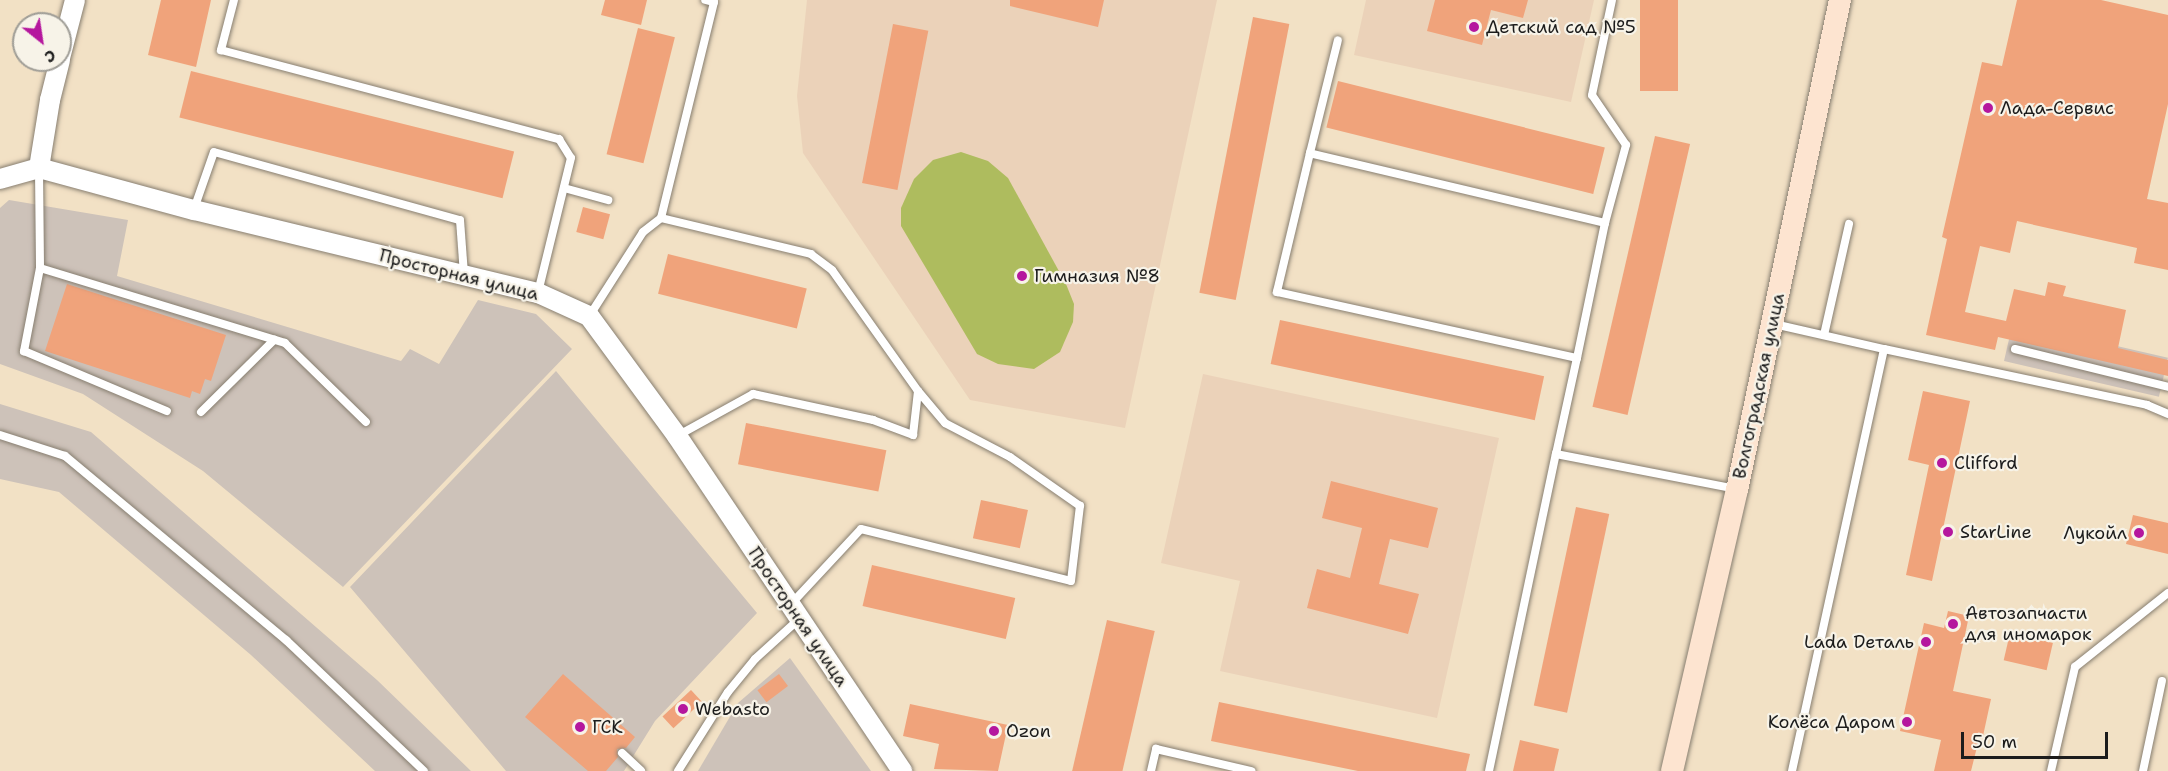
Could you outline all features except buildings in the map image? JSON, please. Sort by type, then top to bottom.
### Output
[{"type":"main road","name":"Волгоградская улица","points":[[1672,771],[1737,490],[1840,0]]},
{"type":"street","points":[[0,179],[39,168],[57,72]]},
{"type":"street","name":"Просторная улица","points":[[39,168],[194,210],[538,293],[589,316],[677,436],[793,613],[902,771]]},
{"type":"lane","points":[[234,0],[221,51],[559,139],[572,158],[538,293]]},
{"type":"lane","points":[[589,316],[643,232],[661,218],[714,2],[705,0]]},
{"type":"lane","points":[[1489,771],[1605,223],[1626,145],[1592,95],[1612,0]]},
{"type":"lane","points":[[1338,40],[1277,292],[1577,358]]},
{"type":"lane","points":[[194,210],[214,152],[460,220],[464,275]]},
{"type":"lane","points":[[1310,153],[1605,223]]},
{"type":"lane","points":[[39,168],[40,268],[24,351],[167,411]]},
{"type":"lane","points":[[564,188],[608,200]]},
{"type":"lane","points":[[661,218],[811,254],[832,270],[918,391],[945,423],[1010,457],[1080,506],[1071,581],[861,529],[728,692],[678,771]]},
{"type":"lane","points":[[1824,336],[1849,224]]},
{"type":"lane","points":[[40,268],[285,343],[366,422]]},
{"type":"lane","points":[[1772,324],[2147,405],[2168,414]]},
{"type":"lane","points":[[201,412],[274,340]]},
{"type":"lane","points":[[2015,348],[2168,387]]},
{"type":"lane","points":[[1792,771],[1884,349]]},
{"type":"lane","points":[[677,436],[753,394],[873,420],[913,435],[918,391]]},
{"type":"lane","points":[[0,435],[65,456],[286,640],[424,771]]},
{"type":"lane","points":[[1556,454],[1737,490]]},
{"type":"lane","points":[[2051,771],[2076,667],[2168,593]]},
{"type":"lane","points":[[2143,771],[2162,681]]},
{"type":"lane","points":[[1151,771],[1156,749],[1251,771]]},
{"type":"lane","points":[[622,753],[641,771]]},
{"type":"shaded area","name":"Гимназия №8","points":[[807,0],[1217,0],[1125,428],[970,400],[803,153],[797,96]]},
{"type":"shaded area","name":"Детский сад №5","points":[[1366,0],[1594,0],[1571,102],[1354,55]]},
{"type":"shaded area","points":[[9,200],[128,220],[117,276],[401,361],[410,349],[439,364],[478,300],[536,314],[572,349],[343,587],[203,471],[83,394],[0,364],[0,208]]},
{"type":"shaded area","points":[[2013,322],[2168,358],[2159,397],[2004,361]]},
{"type":"shaded area","points":[[556,371],[757,613],[655,721],[624,771],[506,771],[350,587]]},
{"type":"shaded area","points":[[1203,374],[1499,438],[1437,718],[1220,671],[1240,581],[1161,563]]},
{"type":"shaded area","points":[[0,404],[91,432],[377,680],[471,771],[375,771],[251,655],[59,492],[0,479]]},
{"type":"shaded area","points":[[790,658],[871,771],[698,771],[738,703]]},
{"type":"green space","points":[[961,152],[988,161],[1008,178],[1066,284],[1074,304],[1073,322],[1060,352],[1034,369],[998,364],[977,354],[901,226],[901,208],[914,179],[933,160]]},
{"type":"place","name":"Детский сад №5","points":[[1474,27]]},
{"type":"place","name":"Лада-Сервис","points":[[1988,108]]},
{"type":"place","name":"Гимназия №8","points":[[1022,276]]},
{"type":"place","name":"Clifford","points":[[1942,463]]},
{"type":"place","name":"StarLine","points":[[1948,532]]},
{"type":"place","name":"Лукойл","points":[[2139,533]]},
{"type":"place","name":"Автозапчасти для иномарок","points":[[1953,624]]},
{"type":"place","name":"Lada Dеталь","points":[[1926,642]]},
{"type":"place","name":"Webasto","points":[[683,709]]},
{"type":"place","name":"Колёса Даром","points":[[1907,722]]},
{"type":"place","name":"ГСК","points":[[580,727]]},
{"type":"place","name":"Ozon","points":[[994,731]]}]
